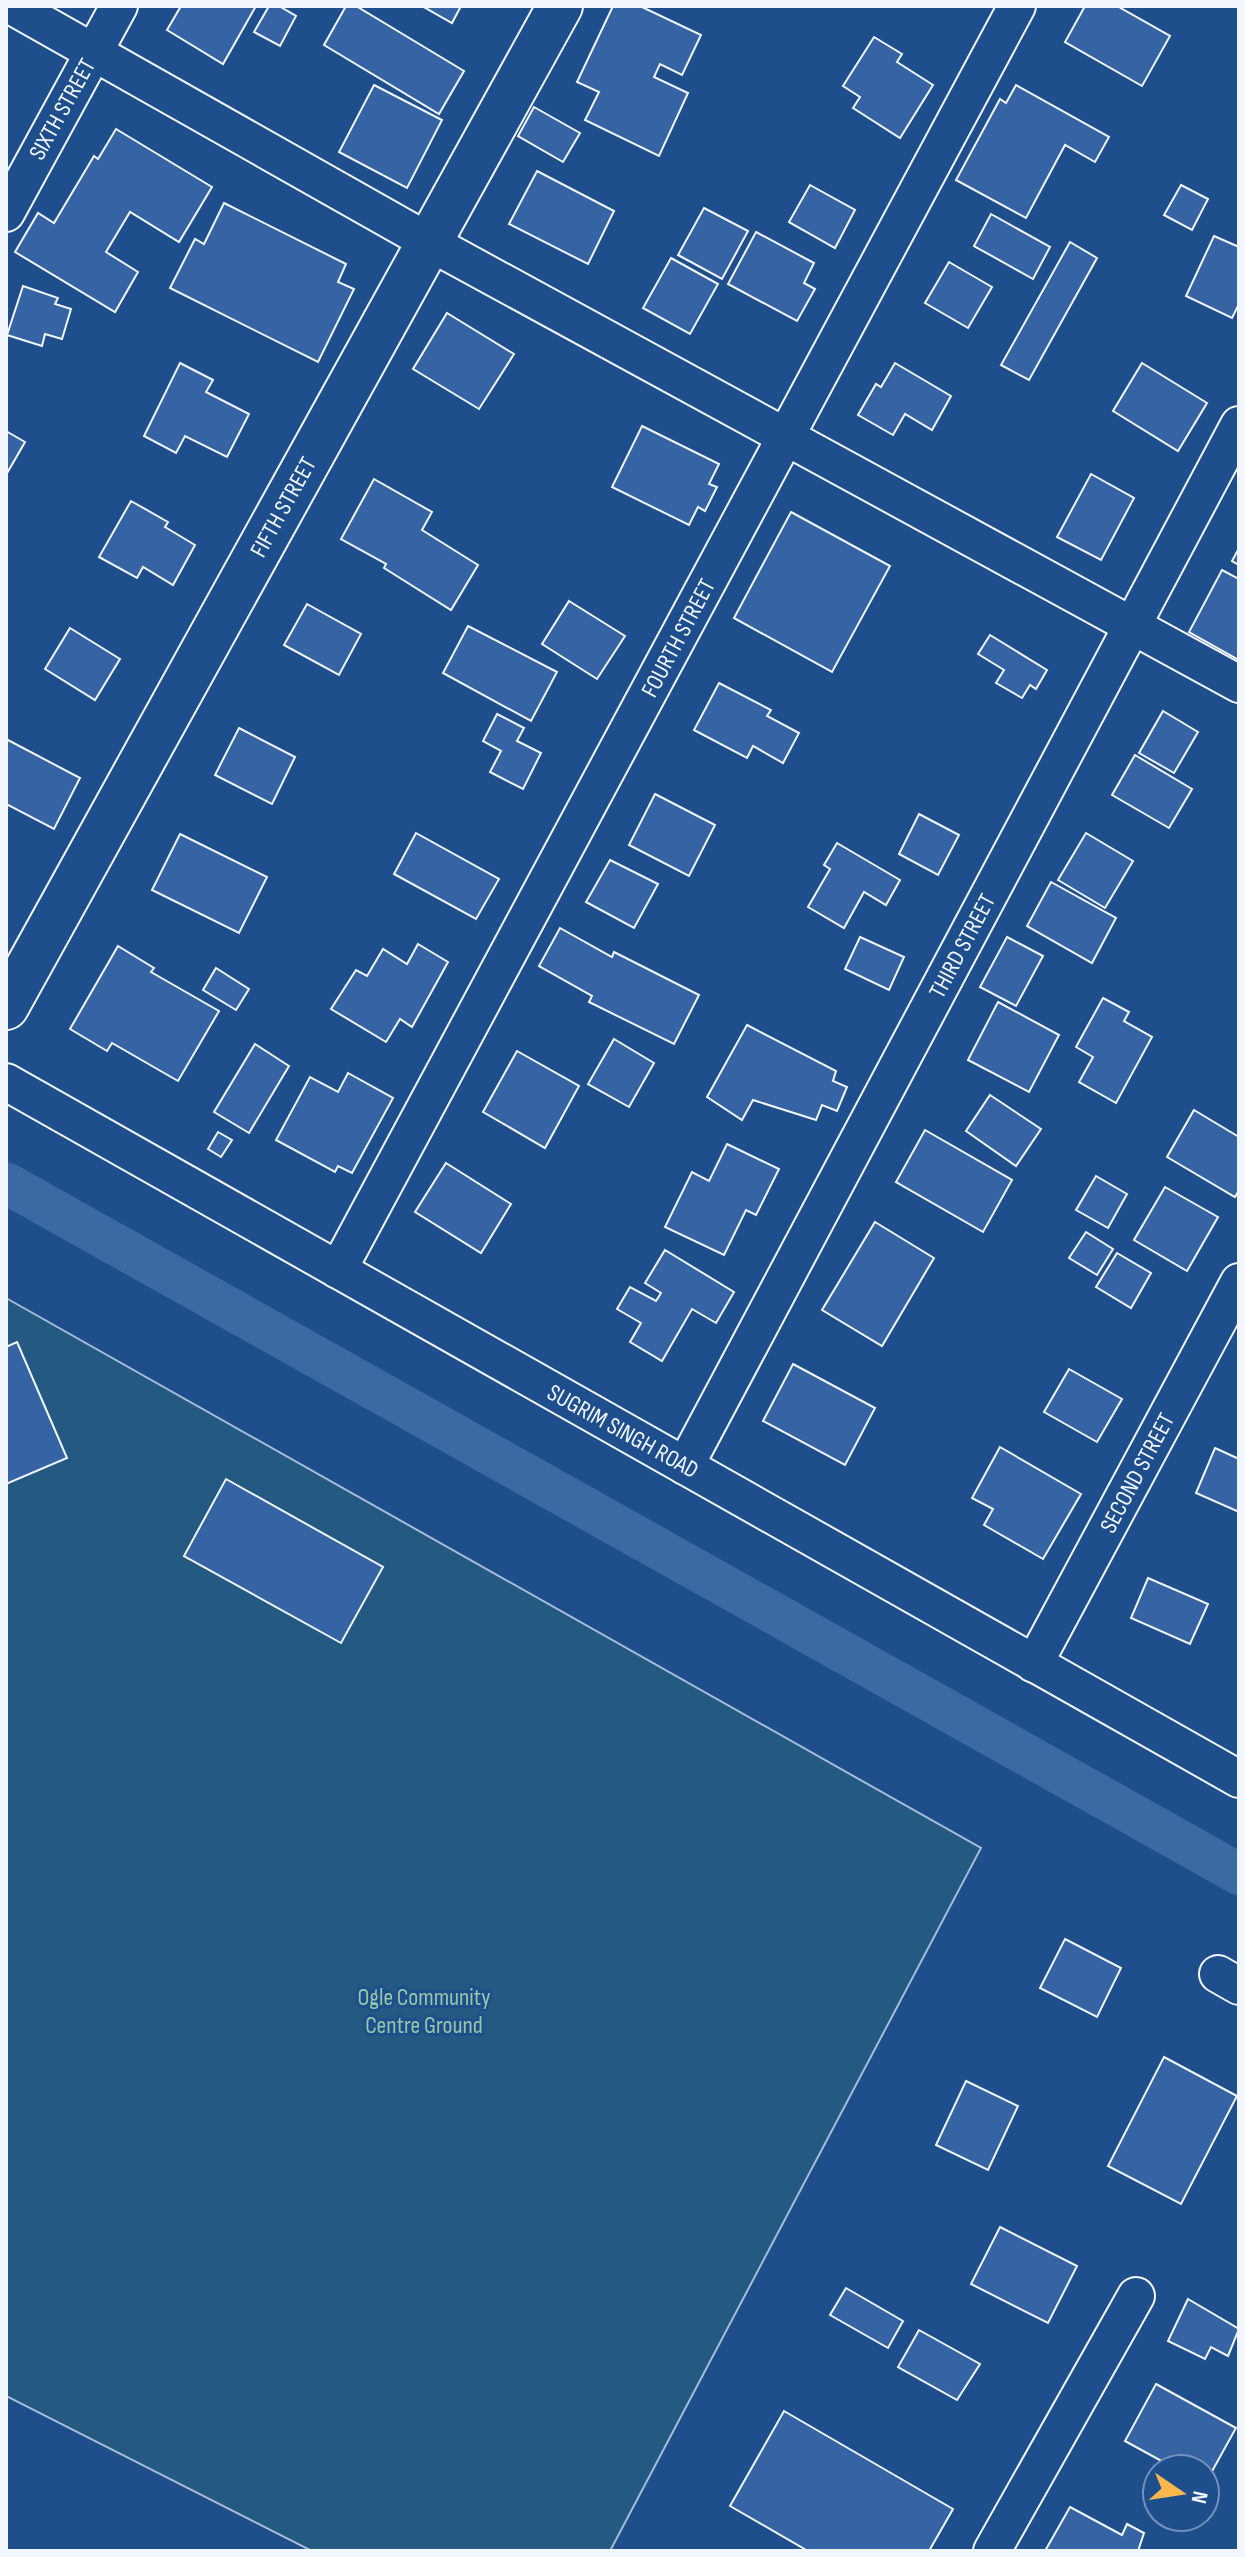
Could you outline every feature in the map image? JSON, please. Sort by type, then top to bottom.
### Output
[{"type":"street","points":[[12,6],[429,242],[1239,684]]},
{"type":"street","name":"SIXTH STREET","points":[[6,213],[119,6]]},
{"type":"street","name":"FIFTH STREET","points":[[6,1007],[560,6]]},
{"type":"street","name":"FOURTH STREET","points":[[338,1270],[1017,6]]},
{"type":"street","name":"THIRD STREET","points":[[685,1466],[1239,425]]},
{"type":"street","name":"SUGRIM SINGH ROAD","points":[[6,1082],[1239,1779]]},
{"type":"street","name":"SECOND STREET","points":[[1034,1664],[1239,1282]]},
{"type":"street","points":[[992,2551],[1136,2296]]},
{"type":"green space","name":"Ogle Community Centre Ground","points":[[6,1298],[981,1848],[610,2551],[312,2551],[6,2396]]},
{"type":"building","points":[[181,6],[256,6],[223,64],[167,30]]},
{"type":"building","points":[[269,6],[279,6],[296,16],[280,46],[254,32]]},
{"type":"building","points":[[346,6],[356,6],[464,71],[439,114],[324,45]]},
{"type":"building","points":[[422,6],[461,6],[452,23]]},
{"type":"building","points":[[613,6],[640,6],[701,35],[682,75],[660,64],[654,77],[688,93],[659,156],[585,120],[599,92],[577,82]]},
{"type":"building","points":[[1085,6],[1117,6],[1170,36],[1142,86],[1065,42]]},
{"type":"building","points":[[874,37],[902,54],[897,62],[933,85],[900,138],[853,108],[860,97],[843,86]]},
{"type":"building","points":[[374,85],[442,120],[407,188],[339,152]]},
{"type":"building","points":[[1016,85],[1109,137],[1095,162],[1065,145],[1026,218],[956,180],[1000,99],[1006,103]]},
{"type":"building","points":[[534,107],[580,133],[563,162],[518,136]]},
{"type":"building","points":[[116,129],[212,187],[179,242],[130,212],[106,252],[138,272],[115,312],[15,252],[38,213],[54,223],[94,156],[98,159]]},
{"type":"building","points":[[537,171],[614,211],[588,264],[509,224]]},
{"type":"building","points":[[810,185],[855,210],[835,248],[789,222]]},
{"type":"building","points":[[1181,185],[1208,199],[1192,230],[1164,215]]},
{"type":"building","points":[[224,203],[346,264],[338,282],[354,289],[318,362],[170,288],[195,239],[204,244]]},
{"type":"building","points":[[704,208],[748,231],[722,279],[678,255]]},
{"type":"building","points":[[991,214],[1050,247],[1033,279],[974,246]]},
{"type":"building","points":[[756,232],[814,263],[804,283],[815,289],[797,321],[728,284]]},
{"type":"building","points":[[1214,236],[1239,247],[1239,304],[1232,318],[1186,296]]},
{"type":"building","points":[[1070,242],[1097,258],[1029,380],[1001,365]]},
{"type":"building","points":[[671,258],[718,284],[690,334],[643,308]]},
{"type":"building","points":[[949,262],[992,287],[968,328],[925,303]]},
{"type":"building","points":[[23,286],[58,298],[55,304],[71,309],[62,339],[45,334],[42,346],[7,335]]},
{"type":"building","points":[[447,313],[514,354],[479,409],[413,369]]},
{"type":"building","points":[[180,363],[213,380],[206,392],[249,414],[227,457],[185,436],[176,453],[144,436]]},
{"type":"building","points":[[895,363],[951,396],[932,430],[905,414],[893,435],[858,415],[876,384],[881,387]]},
{"type":"building","points":[[1142,363],[1207,403],[1178,451],[1113,411]]},
{"type":"building","points":[[642,426],[719,464],[709,484],[717,487],[705,511],[698,507],[689,525],[612,487]]},
{"type":"building","points":[[6,431],[25,442],[6,475]]},
{"type":"building","points":[[1091,474],[1134,498],[1101,560],[1057,537]]},
{"type":"building","points":[[374,479],[432,512],[422,530],[478,565],[451,610],[384,568],[386,564],[341,539]]},
{"type":"building","points":[[131,501],[168,522],[165,527],[195,545],[173,585],[143,567],[137,578],[99,557]]},
{"type":"building","points":[[791,512],[890,566],[832,672],[734,618]]},
{"type":"building","points":[[1239,548],[1239,565],[1232,561]]},
{"type":"building","points":[[1222,570],[1239,579],[1239,660],[1189,632]]},
{"type":"building","points":[[569,601],[625,636],[597,679],[542,644]]},
{"type":"building","points":[[307,604],[361,634],[339,675],[284,645]]},
{"type":"building","points":[[468,626],[557,672],[531,721],[443,673]]},
{"type":"building","points":[[70,628],[120,659],[95,700],[45,669]]},
{"type":"building","points":[[990,635],[1047,670],[1036,689],[1030,685],[1022,698],[996,683],[1004,670],[978,654]]},
{"type":"building","points":[[719,683],[771,710],[767,716],[799,733],[783,763],[753,746],[747,758],[694,730]]},
{"type":"building","points":[[1163,711],[1198,732],[1174,773],[1139,753]]},
{"type":"building","points":[[497,714],[524,728],[517,741],[541,753],[523,789],[490,772],[501,751],[483,741]]},
{"type":"building","points":[[239,728],[295,757],[272,804],[215,775]]},
{"type":"building","points":[[6,739],[80,778],[54,829],[6,804]]},
{"type":"building","points":[[1135,755],[1192,789],[1169,828],[1112,795]]},
{"type":"building","points":[[655,794],[715,825],[689,876],[629,845]]},
{"type":"building","points":[[919,814],[959,835],[938,875],[899,854]]},
{"type":"building","points":[[416,833],[499,879],[476,919],[394,874]]},
{"type":"building","points":[[1086,833],[1133,861],[1105,908],[1058,880]]},
{"type":"building","points":[[180,834],[267,877],[239,933],[152,890]]},
{"type":"building","points":[[837,843],[900,880],[886,905],[864,892],[844,928],[808,907],[830,869],[824,865]]},
{"type":"building","points":[[610,860],[658,884],[634,928],[586,902]]},
{"type":"building","points":[[1051,882],[1116,918],[1092,963],[1027,926]]},
{"type":"building","points":[[560,928],[612,957],[614,952],[699,995],[674,1044],[589,1002],[592,996],[539,966]]},
{"type":"building","points":[[860,937],[904,957],[889,990],[845,969]]},
{"type":"building","points":[[1007,937],[1043,956],[1016,1006],[980,987]]},
{"type":"building","points":[[418,944],[448,962],[412,1027],[400,1019],[386,1042],[331,1009],[356,970],[367,976],[383,949],[407,964]]},
{"type":"building","points":[[118,946],[154,968],[151,972],[219,1011],[178,1081],[112,1043],[107,1051],[70,1029]]},
{"type":"building","points":[[216,968],[249,989],[236,1010],[203,990]]},
{"type":"building","points":[[1103,998],[1129,1012],[1124,1021],[1152,1037],[1116,1103],[1079,1082],[1093,1057],[1076,1047]]},
{"type":"building","points":[[998,1002],[1059,1035],[1029,1092],[968,1060]]},
{"type":"building","points":[[747,1025],[836,1071],[833,1081],[847,1087],[837,1111],[822,1105],[816,1120],[753,1100],[742,1120],[707,1097]]},
{"type":"building","points":[[614,1039],[654,1063],[629,1107],[588,1084]]},
{"type":"building","points":[[255,1044],[289,1066],[249,1133],[214,1112]]},
{"type":"building","points":[[517,1051],[579,1086],[545,1148],[483,1112]]},
{"type":"building","points":[[348,1073],[393,1098],[352,1173],[338,1166],[335,1172],[276,1140],[310,1077],[338,1092]]},
{"type":"building","points":[[990,1095],[1041,1129],[1016,1166],[966,1131]]},
{"type":"building","points":[[1194,1110],[1239,1137],[1239,1190],[1235,1197],[1167,1157]]},
{"type":"building","points":[[925,1130],[1012,1180],[983,1232],[896,1182]]},
{"type":"building","points":[[218,1132],[232,1140],[221,1157],[208,1149]]},
{"type":"building","points":[[727,1144],[779,1169],[756,1215],[746,1210],[724,1255],[665,1227],[692,1172],[709,1181]]},
{"type":"building","points":[[446,1163],[511,1204],[481,1253],[415,1212]]},
{"type":"building","points":[[1096,1176],[1127,1194],[1108,1228],[1076,1210]]},
{"type":"building","points":[[1165,1187],[1218,1217],[1187,1271],[1134,1240]]},
{"type":"building","points":[[875,1222],[934,1258],[882,1346],[822,1310]]},
{"type":"building","points":[[1086,1232],[1113,1249],[1097,1275],[1069,1258]]},
{"type":"building","points":[[665,1250],[734,1292],[716,1323],[692,1309],[662,1361],[630,1342],[641,1323],[617,1309],[630,1287],[656,1301],[661,1293],[645,1283]]},
{"type":"building","points":[[1117,1253],[1151,1273],[1131,1308],[1096,1287]]},
{"type":"building","points":[[17,1342],[67,1458],[6,1484],[6,1347]]},
{"type":"building","points":[[793,1364],[875,1408],[845,1465],[763,1421]]},
{"type":"building","points":[[1069,1369],[1122,1399],[1097,1442],[1044,1412]]},
{"type":"building","points":[[1000,1447],[1081,1494],[1043,1559],[984,1525],[993,1509],[972,1498]]},
{"type":"building","points":[[1215,1448],[1239,1459],[1239,1512],[1196,1493]]},
{"type":"building","points":[[226,1479],[383,1567],[341,1643],[184,1556]]},
{"type":"building","points":[[1148,1578],[1208,1604],[1190,1644],[1131,1618]]},
{"type":"building","points":[[1065,1939],[1121,1968],[1097,2017],[1040,1988]]},
{"type":"building","points":[[1164,2057],[1237,2096],[1181,2204],[1108,2166]]},
{"type":"building","points":[[966,2081],[1018,2106],[988,2170],[936,2145]]},
{"type":"building","points":[[1000,2227],[1077,2266],[1048,2323],[971,2284]]},
{"type":"building","points":[[846,2288],[903,2321],[888,2348],[830,2315]]},
{"type":"building","points":[[1188,2299],[1239,2329],[1228,2356],[1211,2347],[1205,2359],[1168,2341]]},
{"type":"building","points":[[919,2330],[980,2364],[957,2400],[898,2367]]},
{"type":"building","points":[[1156,2384],[1236,2428],[1221,2455],[1147,2453],[1125,2441]]},
{"type":"building","points":[[784,2411],[953,2509],[929,2551],[808,2551],[730,2506]]},
{"type":"building","points":[[1070,2507],[1122,2535],[1127,2524],[1144,2533],[1138,2551],[1045,2551]]},
{"type":"waterway","points":[[6,1183],[1239,1874]]}]
